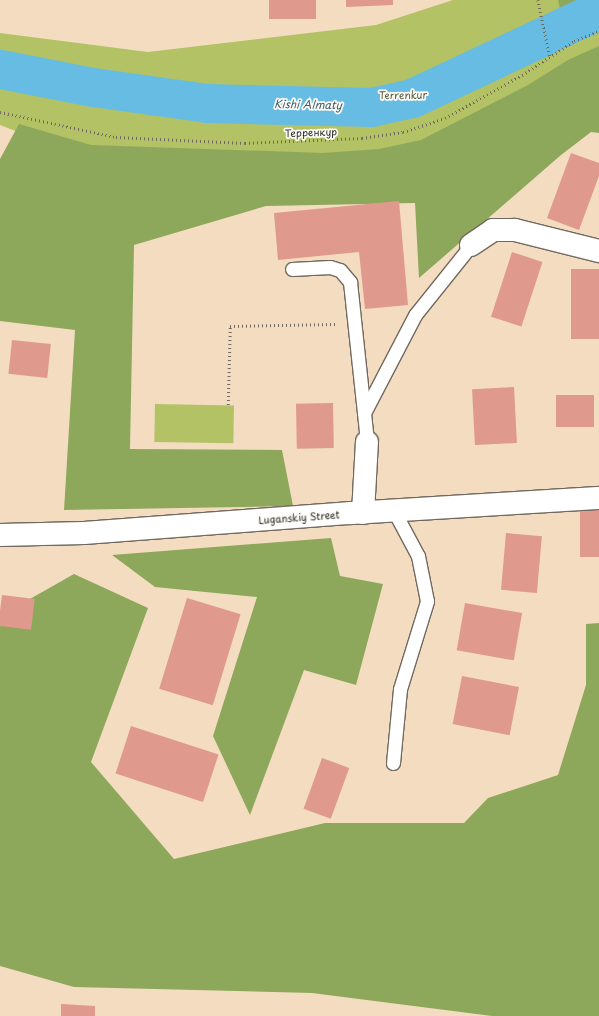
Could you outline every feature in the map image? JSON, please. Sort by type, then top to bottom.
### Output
[{"type":"street","points":[[471,245],[493,230],[515,230],[599,251]]},
{"type":"street","points":[[363,513],[368,442]]},
{"type":"street","name":"Luganskiy Street","points":[[0,535],[84,532],[599,498]]},
{"type":"lane","points":[[364,413],[415,315],[471,245]]},
{"type":"lane","points":[[292,269],[330,267],[340,270],[350,282],[368,442]]},
{"type":"lane","points":[[393,763],[400,689],[427,601],[418,556],[394,511]]},
{"type":"path","points":[[538,0],[550,57]]},
{"type":"path","name":"Терренкур","points":[[0,112],[116,137],[245,143],[362,138],[403,132],[445,118],[522,75],[574,41],[599,31]]},
{"type":"path","points":[[228,405],[230,326],[335,323],[336,337],[356,336]]},
{"type":"green space","name":"Terrenkur","points":[[453,0],[599,0],[599,78],[422,169],[144,181],[0,125],[0,33],[148,52],[376,25]]},
{"type":"green space","points":[[558,0],[599,0],[599,2],[562,18]]},
{"type":"green space","points":[[599,46],[599,133],[591,132],[561,155],[419,278],[415,203],[266,206],[134,245],[130,449],[282,450],[293,506],[64,510],[75,330],[0,321],[0,159],[19,124],[91,145],[323,153],[379,149],[421,140],[528,85],[568,60]]},
{"type":"green space","points":[[155,404],[234,405],[233,443],[154,442]]},
{"type":"green space","points":[[331,538],[340,576],[383,584],[356,685],[304,670],[250,815],[213,736],[257,597],[155,587],[112,555]]},
{"type":"green space","points":[[74,574],[148,608],[91,762],[174,859],[325,823],[464,823],[488,798],[558,775],[586,685],[586,624],[599,623],[599,1016],[492,1016],[312,993],[74,987],[0,966],[0,627],[7,612]]},
{"type":"building","points":[[269,0],[316,0],[316,19],[269,19]]},
{"type":"building","points":[[346,0],[393,0],[393,5],[346,7]]},
{"type":"building","points":[[571,153],[599,163],[599,176],[579,230],[547,218]]},
{"type":"building","points":[[399,201],[408,305],[365,309],[359,252],[278,260],[274,213]]},
{"type":"building","points":[[512,252],[542,262],[521,327],[491,317]]},
{"type":"building","points":[[571,269],[599,269],[599,339],[571,339]]},
{"type":"building","points":[[12,340],[51,344],[47,378],[8,374]]},
{"type":"building","points":[[514,387],[517,443],[475,445],[472,389]]},
{"type":"building","points":[[556,395],[594,395],[594,427],[556,427]]},
{"type":"building","points":[[333,403],[334,448],[297,449],[296,404]]},
{"type":"building","points":[[580,507],[599,507],[599,557],[580,557]]},
{"type":"building","points":[[506,533],[542,536],[537,593],[501,590]]},
{"type":"building","points":[[2,595],[35,599],[31,630],[0,626]]},
{"type":"building","points":[[187,598],[241,614],[213,705],[159,689]]},
{"type":"building","points":[[465,603],[522,613],[514,660],[457,650]]},
{"type":"building","points":[[462,676],[519,687],[510,735],[453,724]]},
{"type":"building","points":[[131,726],[218,754],[203,802],[116,774]]},
{"type":"building","points":[[322,758],[349,768],[331,819],[304,809]]},
{"type":"building","points":[[61,1004],[95,1006],[95,1016],[61,1016]]},
{"type":"waterway","name":"Kіshі Almaty","points":[[0,69],[93,87],[207,103],[371,107],[412,98],[599,10]]}]
